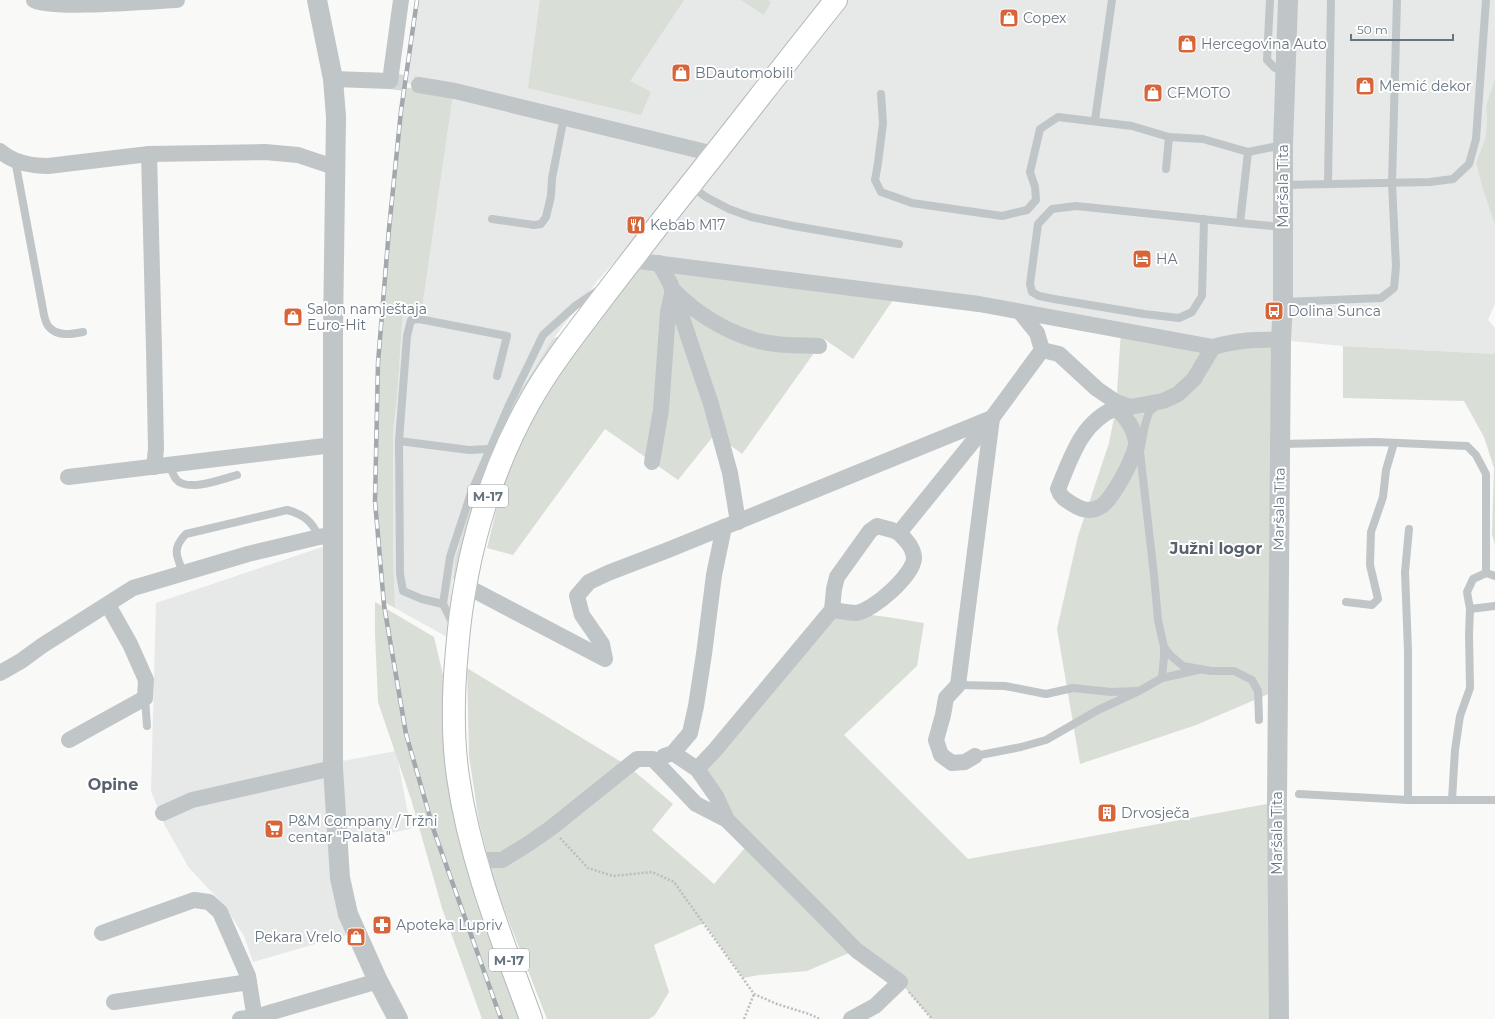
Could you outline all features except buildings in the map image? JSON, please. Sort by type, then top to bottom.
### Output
[{"type":"main road","name":"M-17","points":[[531,1019],[488,901],[476,860],[464,814],[455,744],[454,674],[464,585],[484,506],[510,439],[530,401],[554,364],[617,277],[836,0]]},
{"type":"street","points":[[34,0],[36,2],[53,4],[95,4],[176,0]]},
{"type":"street","points":[[317,0],[333,78],[336,117],[334,167],[333,445],[326,536],[333,768],[340,878],[348,914],[378,981],[398,1019]]},
{"type":"street","points":[[333,78],[390,81],[401,0]]},
{"type":"street","name":"Maršala Tita","points":[[1279,1019],[1276,802],[1281,340],[1283,302],[1283,145],[1288,0]]},
{"type":"street","points":[[419,85],[455,91],[714,154]]},
{"type":"street","points":[[4,152],[32,166],[48,166],[149,154],[265,152],[298,155],[334,167]]},
{"type":"street","points":[[149,154],[156,450],[162,466]]},
{"type":"street","points":[[631,260],[979,304],[1213,347],[1236,341],[1253,339],[1281,340]]},
{"type":"street","points":[[476,860],[502,860],[551,828],[637,759],[653,759],[673,753],[690,733],[704,654],[714,575],[731,525],[730,473],[711,404],[673,290],[659,263]]},
{"type":"street","points":[[673,290],[685,302],[702,314],[727,329],[752,340],[784,345],[819,346]]},
{"type":"street","points":[[652,462],[661,410],[668,312],[673,290]]},
{"type":"street","points":[[1020,312],[1037,333],[1042,350]]},
{"type":"street","points":[[1042,350],[1059,354],[1116,406],[1124,415],[1133,430],[1138,448],[1134,452],[1110,498],[1101,507],[1090,510],[1081,509],[1060,496],[1058,489],[1077,444],[1084,432],[1098,418],[1116,406],[1130,407],[1163,401],[1178,394],[1194,379],[1213,347]]},
{"type":"street","points":[[900,533],[992,418],[1042,350]]},
{"type":"street","points":[[464,585],[605,659],[602,644],[582,615],[577,596],[589,582],[992,418]]},
{"type":"street","points":[[975,756],[965,762],[952,763],[941,755],[936,740],[946,698],[958,685],[992,418]]},
{"type":"street","points":[[68,477],[333,445]]},
{"type":"street","points":[[697,769],[716,750],[832,610],[834,589],[838,577],[870,531],[877,526],[900,533],[911,546],[914,557],[913,566],[904,579],[875,605],[858,613],[832,610]]},
{"type":"street","points":[[0,673],[134,588],[183,572],[248,554],[326,536]]},
{"type":"street","points":[[69,740],[145,698],[146,680],[130,644],[108,605]]},
{"type":"street","points":[[673,753],[697,769],[716,796],[727,820]]},
{"type":"street","points":[[653,759],[696,804],[727,820],[822,914],[856,950],[900,982],[875,1006],[851,1019]]},
{"type":"street","points":[[163,813],[192,800],[333,768]]},
{"type":"street","points":[[102,933],[194,900],[209,902],[220,912],[248,976],[250,1018],[378,981]]},
{"type":"street","points":[[114,1002],[249,982]]},
{"type":"lane","points":[[1095,120],[1112,0]]},
{"type":"lane","points":[[1270,0],[1267,60],[1275,68],[1286,73]]},
{"type":"lane","points":[[1328,184],[1331,0]]},
{"type":"lane","points":[[1283,302],[1381,298],[1394,288],[1396,266],[1392,184],[1397,0]]},
{"type":"lane","points":[[1283,185],[1392,184],[1430,182],[1452,179],[1469,164],[1476,139],[1486,0]]},
{"type":"lane","points":[[881,94],[883,123],[878,163],[874,180],[881,192],[912,203],[1002,216],[1027,210],[1036,200],[1035,188],[1030,172],[1040,129],[1058,117],[1095,120],[1132,126],[1169,137],[1203,139],[1248,152],[1283,145]]},
{"type":"lane","points":[[492,219],[534,225],[541,224],[546,217],[564,118]]},
{"type":"lane","points":[[1166,169],[1169,137]]},
{"type":"lane","points":[[4,152],[48,327],[66,335],[83,332]]},
{"type":"lane","points":[[1240,224],[1248,152]]},
{"type":"lane","points":[[690,186],[706,197],[729,209],[751,217],[899,244]]},
{"type":"lane","points":[[1204,219],[1202,296],[1192,312],[1179,318],[1144,314],[1054,299],[1039,296],[1032,292],[1030,284],[1038,224],[1052,209],[1076,206],[1204,219],[1240,224],[1283,227]]},
{"type":"lane","points":[[458,635],[443,604],[450,557],[471,493],[489,450],[509,405],[544,335],[574,306],[617,277]]},
{"type":"lane","points":[[443,604],[422,599],[403,591],[400,574],[399,441],[407,336],[411,320],[419,319],[507,336],[497,376]]},
{"type":"lane","points":[[1162,678],[1164,647],[1158,620],[1152,554],[1138,448],[1149,412],[1163,401]]},
{"type":"lane","points":[[399,441],[469,450],[489,450]]},
{"type":"lane","points":[[1346,602],[1372,605],[1378,599],[1370,565],[1371,532],[1383,497],[1386,470],[1394,443]]},
{"type":"lane","points":[[1280,444],[1394,443],[1467,446],[1476,456],[1486,474],[1486,573]]},
{"type":"lane","points":[[469,450],[479,456],[484,463]]},
{"type":"lane","points":[[162,466],[183,485],[192,486],[237,475]]},
{"type":"lane","points":[[183,572],[176,556],[177,547],[180,540],[186,534],[287,510],[298,513],[307,518],[314,527],[326,536]]},
{"type":"lane","points":[[1408,800],[1408,651],[1405,572],[1410,529]]},
{"type":"lane","points":[[1452,800],[1456,743],[1460,716],[1470,688],[1468,635],[1470,609],[1468,592],[1473,579],[1486,573],[1495,576]]},
{"type":"lane","points":[[1470,609],[1495,606]]},
{"type":"lane","points":[[1164,647],[1170,655],[1183,666],[1199,670],[1234,671],[1252,680],[1258,692],[1259,720]]},
{"type":"lane","points":[[975,756],[1021,748],[1046,740],[1098,710],[1139,691],[1162,678],[1199,670]]},
{"type":"lane","points":[[958,685],[1005,686],[1046,694],[1073,688],[1111,692],[1139,691]]},
{"type":"lane","points":[[145,698],[147,726]]},
{"type":"lane","points":[[1300,794],[1408,800],[1495,800]]},
{"type":"path","points":[[551,828],[588,868],[613,876],[652,872],[674,882],[754,994],[777,1004],[820,1019]]},
{"type":"path","points":[[900,982],[932,1019]]},
{"type":"path","points":[[744,1019],[754,994]]},
{"type":"shaded area","points":[[417,0],[1495,0],[1495,78],[1486,106],[1487,122],[1485,139],[1476,163],[1483,190],[1495,225],[1495,304],[1488,320],[1495,328],[1495,354],[1343,346],[1281,340],[1213,347],[631,260],[709,160],[599,279],[556,335],[523,384],[455,559],[447,637],[395,608],[393,549],[393,430],[397,400],[403,309],[422,309],[453,95],[455,91],[405,83]]},
{"type":"shaded area","points":[[540,0],[684,0],[630,81],[651,92],[641,115],[528,88]]},
{"type":"shaded area","points":[[741,0],[768,0],[771,2],[764,15]]},
{"type":"shaded area","points":[[1495,78],[1495,225],[1483,190],[1476,163],[1485,139],[1487,122],[1486,106]]},
{"type":"shaded area","points":[[404,87],[453,95],[422,309],[403,310],[397,400],[393,430],[393,549],[395,608],[384,602],[375,501],[378,363]]},
{"type":"shaded area","points":[[631,260],[897,294],[853,359],[824,339],[742,454],[715,434],[678,480],[605,429],[513,555],[487,548],[499,499],[532,397]]},
{"type":"shaded area","points":[[1121,330],[1170,339],[1281,340],[1278,690],[1196,725],[1080,764],[1057,629],[1078,536],[1109,443],[1116,408]]},
{"type":"shaded area","points":[[556,337],[560,337],[458,579],[453,579],[455,559],[468,515],[482,475],[511,405],[552,340]]},
{"type":"shaded area","points":[[1343,346],[1495,354],[1495,545],[1492,534],[1494,468],[1484,437],[1464,401],[1343,398]]},
{"type":"shaded area","points":[[325,546],[350,934],[253,962],[244,936],[224,905],[189,868],[164,824],[151,791],[156,603]]},
{"type":"shaded area","points":[[375,602],[434,637],[444,679],[445,714],[521,1019],[482,1019],[442,908],[411,799],[378,702]]},
{"type":"shaded area","points":[[832,610],[924,623],[917,666],[844,735],[968,859],[1277,802],[1279,1019],[932,1019],[900,982],[856,950],[807,971],[759,975],[743,978],[704,923],[654,945],[669,992],[655,1015],[649,1019],[547,1019],[495,886],[479,822],[469,756],[467,668],[628,766],[673,804],[652,830],[714,884],[749,843],[697,769]]},
{"type":"shaded area","points":[[396,751],[411,829],[348,841],[332,763]]},
{"type":"tunnel","points":[[390,81],[419,85]]},
{"type":"railway","points":[[417,0],[401,111],[389,229],[378,363],[375,501],[384,605],[406,734],[434,831],[501,1019]]},
{"type":"place","name":"Copex","points":[[1009,18]]},
{"type":"place","name":"Hercegovina Auto","points":[[1187,44]]},
{"type":"place","name":"BDautomobili","points":[[681,73]]},
{"type":"place","name":"Memić dekor","points":[[1365,86]]},
{"type":"place","name":"CFMOTO","points":[[1153,93]]},
{"type":"place","name":"Kebab M17","points":[[636,225]]},
{"type":"place","name":"HA","points":[[1142,259]]},
{"type":"place","name":"Dolina Sunca","points":[[1274,311]]},
{"type":"place","name":"Salon namještaja Euro-Hit","points":[[293,317]]},
{"type":"place","name":"Drvosječa","points":[[1107,813]]},
{"type":"place","name":"P&M Company / Tržni centar \"Palata\"","points":[[274,829]]},
{"type":"place","name":"Apoteka Lupriv","points":[[382,925]]},
{"type":"place","name":"Pekara Vrelo","points":[[356,937]]},
{"type":"district","name":"Južni logor","points":[[1216,548]]},
{"type":"district","name":"Opine","points":[[113,784]]}]
